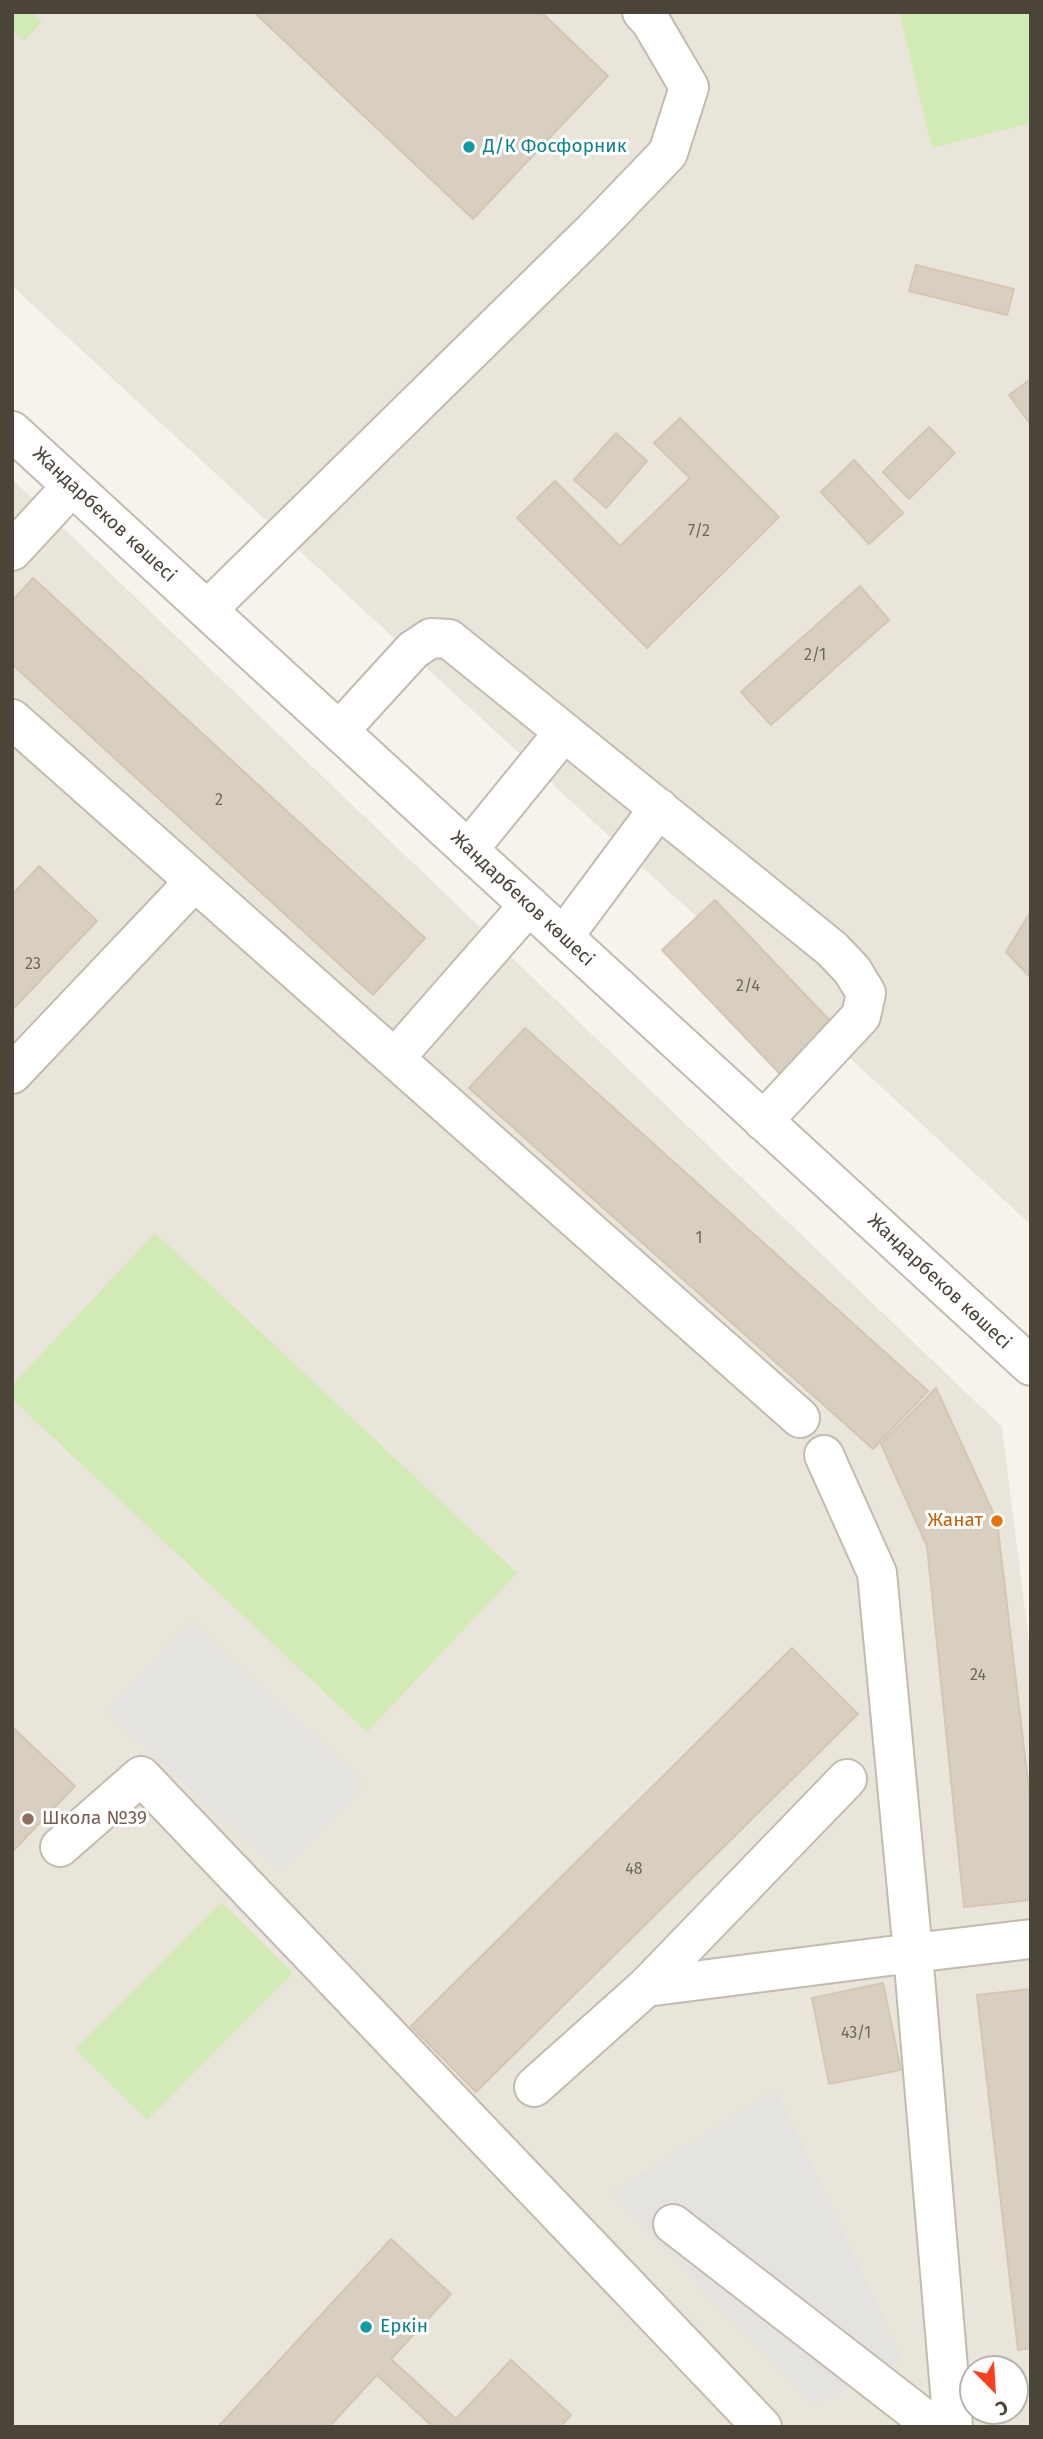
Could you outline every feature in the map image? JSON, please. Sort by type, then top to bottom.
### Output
[{"type":"street","points":[[207,610],[584,240],[668,153],[689,87],[651,22],[642,12]]},
{"type":"street","name":"Жандарбеков көшесі","points":[[12,431],[1031,1366]]},
{"type":"street","points":[[12,551],[72,486]]},
{"type":"street","points":[[339,731],[412,650],[431,638],[449,639],[832,949],[852,970],[866,993],[861,1016],[763,1121]]},
{"type":"street","points":[[12,719],[800,1418]]},
{"type":"street","points":[[468,850],[564,732]]},
{"type":"street","points":[[563,937],[659,808]]},
{"type":"street","points":[[12,1074],[195,881]]},
{"type":"street","points":[[395,1058],[529,905]]},
{"type":"street","points":[[824,1455],[877,1573],[914,1953],[953,2427]]},
{"type":"street","points":[[60,1847],[141,1776],[762,2427]]},
{"type":"street","points":[[534,2087],[646,1987],[847,1779]]},
{"type":"street","points":[[646,1987],[1031,1939]]},
{"type":"street","points":[[673,2224],[935,2427]]},
{"type":"shaded area","points":[[12,12],[1031,12],[1031,1225],[12,286]]},
{"type":"shaded area","points":[[12,479],[1002,1427],[1031,1658],[1031,2427],[12,2427]]},
{"type":"shaded area","points":[[191,1621],[366,1784],[281,1873],[107,1711]]},
{"type":"shaded area","points":[[776,2089],[903,2360],[814,2405],[611,2193]]},
{"type":"green space","points":[[12,12],[32,12],[42,22],[24,41],[12,30]]},
{"type":"green space","points":[[899,12],[1031,12],[1031,123],[932,148]]},
{"type":"green space","points":[[155,1233],[517,1573],[367,1732],[12,1399],[12,1385]]},
{"type":"green space","points":[[221,1902],[293,1973],[147,2120],[75,2049]]},
{"type":"building","name":"Д/К Фосфорник","points":[[254,12],[541,12],[608,76],[473,219]]},
{"type":"building","points":[[916,265],[1014,289],[1007,315],[909,291]]},
{"type":"building","points":[[1031,379],[1031,425],[1009,395]]},
{"type":"building","points":[[680,418],[779,517],[647,648],[517,518],[555,481],[620,546],[690,478],[654,443]]},
{"type":"building","points":[[929,427],[955,453],[909,499],[883,472]]},
{"type":"building","points":[[616,433],[647,461],[606,508],[574,480]]},
{"type":"building","points":[[854,460],[903,513],[869,544],[821,492]]},
{"type":"building","points":[[33,578],[425,938],[373,995],[12,664],[12,601]]},
{"type":"building","points":[[860,586],[889,620],[771,725],[741,692]]},
{"type":"building","points":[[39,866],[97,921],[12,1010],[12,895]]},
{"type":"building","points":[[715,900],[834,1025],[781,1075],[662,950]]},
{"type":"building","points":[[1031,911],[1031,978],[1006,952]]},
{"type":"building","points":[[525,1028],[928,1391],[873,1449],[469,1088]]},
{"type":"building","points":[[936,1388],[997,1521],[1031,1807],[1031,1900],[964,1907],[927,1546],[881,1444]]},
{"type":"building","points":[[792,1648],[858,1714],[476,2092],[411,2026]]},
{"type":"building","name":"Школа №39","points":[[12,1727],[75,1786],[12,1852]]},
{"type":"building","points":[[883,1983],[901,2070],[829,2084],[812,1998]]},
{"type":"building","points":[[1031,1989],[1031,2348],[1018,2350],[977,1995]]},
{"type":"building","name":"Еркін","points":[[391,2239],[451,2294],[391,2359],[456,2419],[511,2360],[571,2415],[560,2427],[433,2427],[377,2375],[329,2427],[218,2427]]},
{"type":"place","name":"Д/К Фосфорник","points":[[469,147]]},
{"type":"place","name":"Жанат","points":[[997,1521]]},
{"type":"place","name":"Школа №39","points":[[28,1819]]},
{"type":"place","name":"Еркін","points":[[366,2327]]}]
